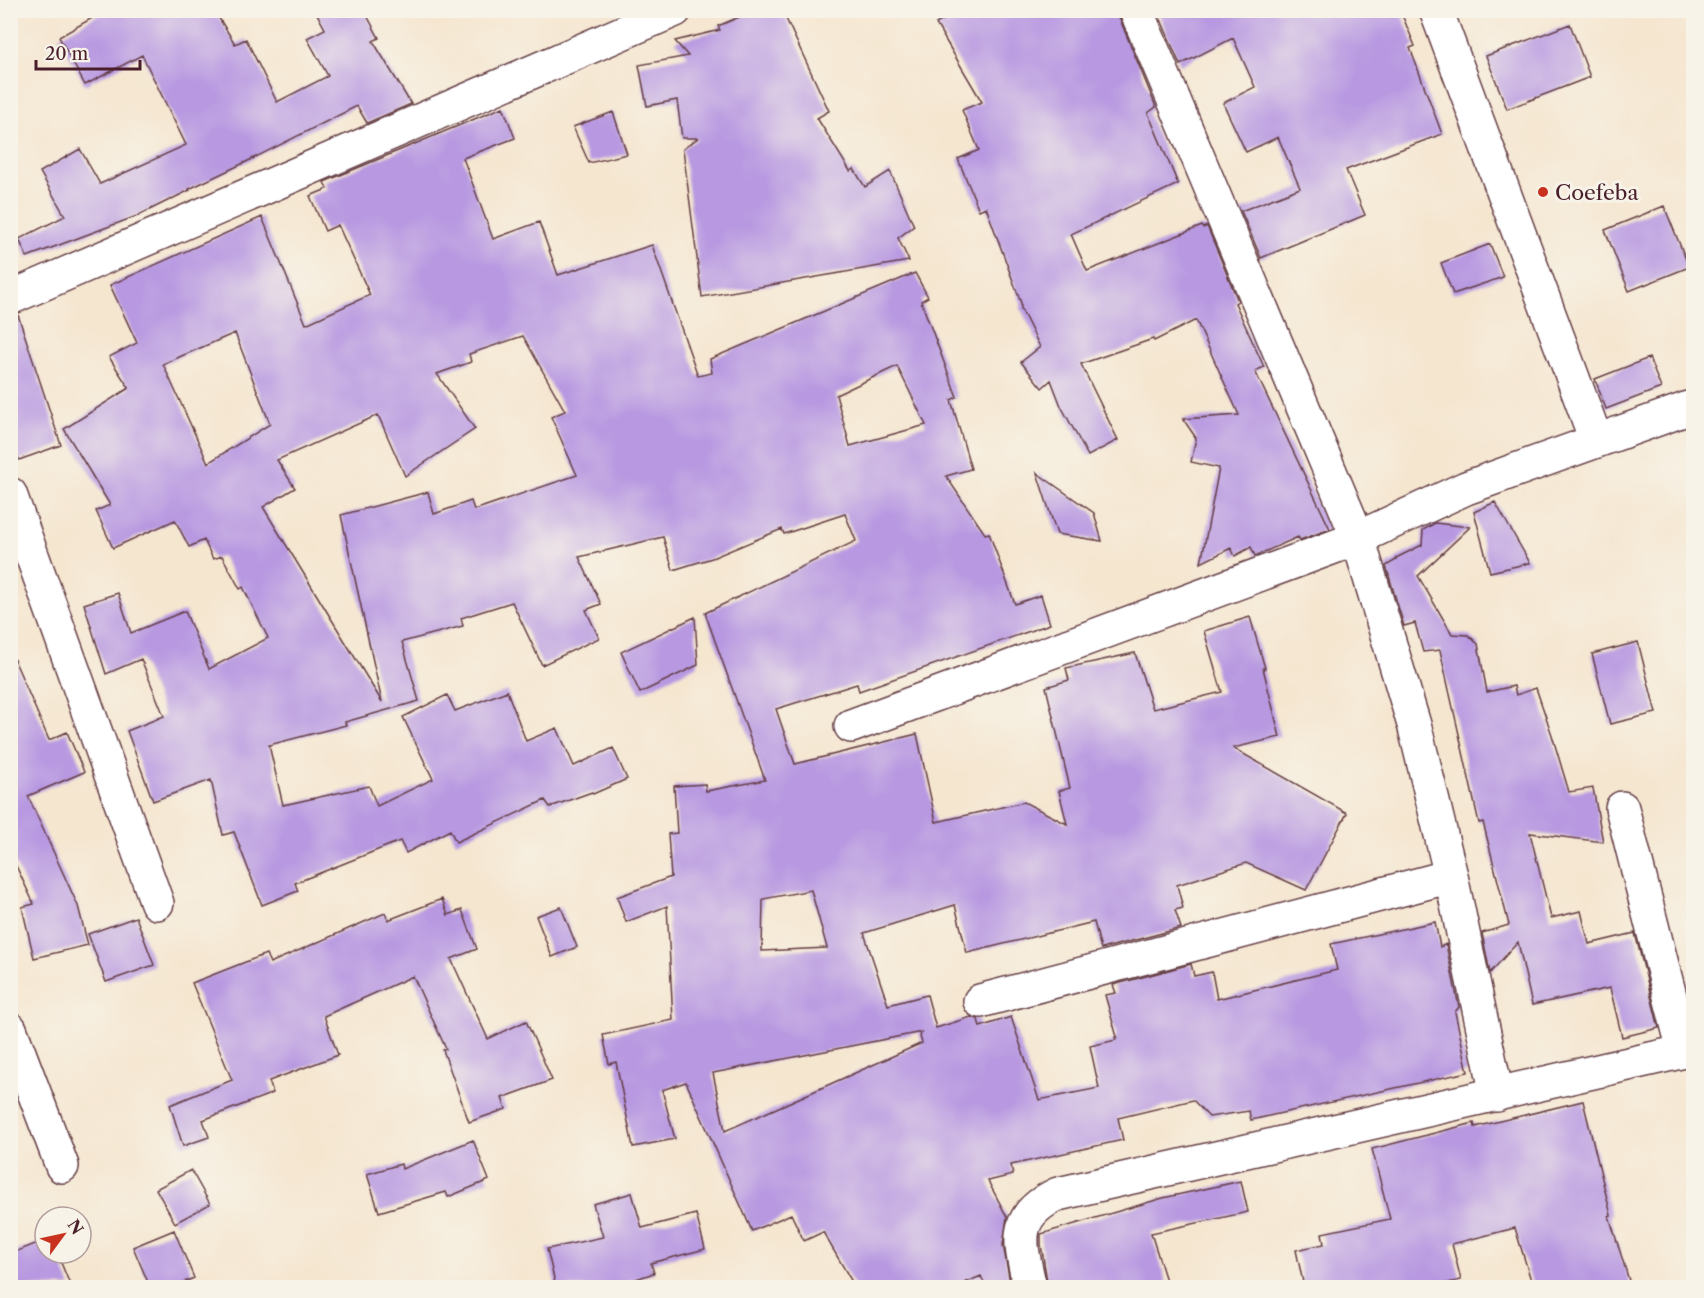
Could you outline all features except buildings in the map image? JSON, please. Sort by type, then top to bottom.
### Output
[{"type":"street","points":[[10,298],[675,10]]},
{"type":"street","points":[[1136,10],[1358,538],[1415,728],[1451,876],[1497,1095]]},
{"type":"street","points":[[1436,10],[1596,440]]},
{"type":"street","points":[[850,726],[1358,538],[1466,488],[1694,406]]},
{"type":"street","points":[[10,494],[157,903]]},
{"type":"street","points":[[1030,1287],[1020,1243],[1024,1224],[1032,1211],[1046,1199],[1058,1194],[1689,1050],[1622,808]]},
{"type":"street","points":[[980,1001],[1451,876]]},
{"type":"street","points":[[10,1029],[62,1166]]},
{"type":"place","name":"Coefeba","points":[[1543,192]]}]
